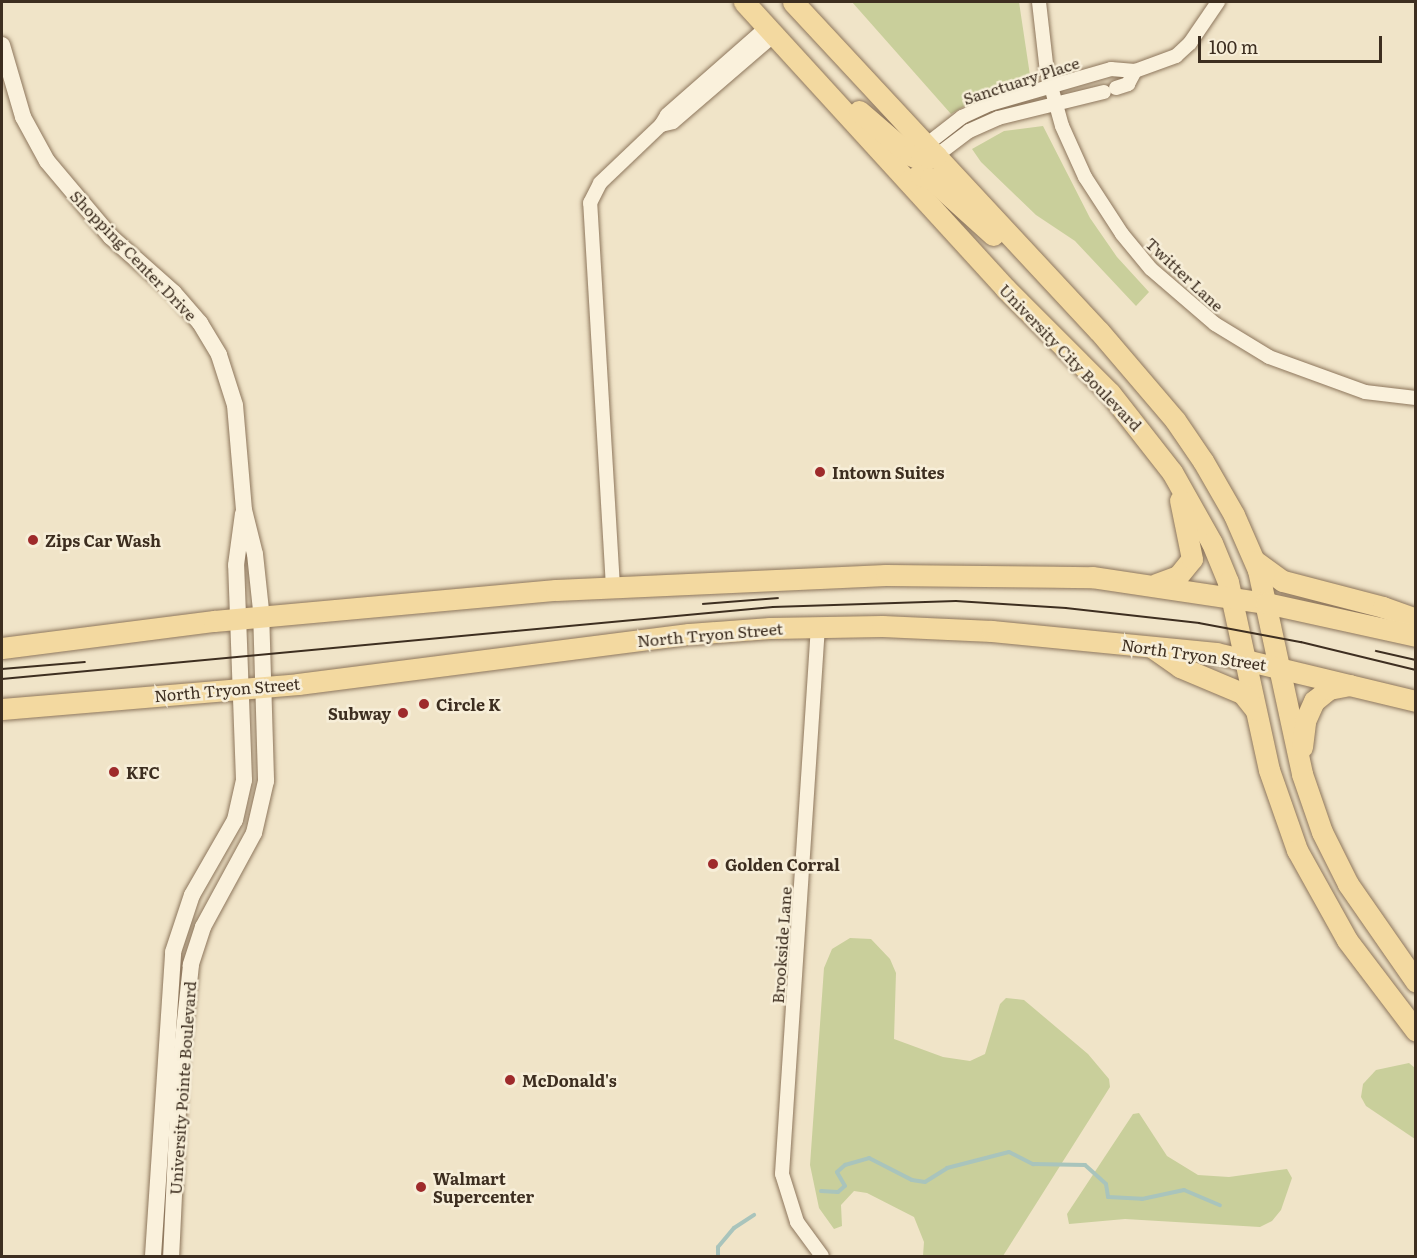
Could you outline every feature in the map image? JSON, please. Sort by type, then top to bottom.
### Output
[{"type":"main road","name":"University City Boulevard","points":[[744,2],[1005,288],[1110,393],[1164,460],[1212,543],[1233,598],[1256,711],[1278,800],[1311,879],[1359,957],[1416,1031]]},
{"type":"main road","name":"University City Boulevard","points":[[793,2],[1039,265],[1175,420],[1219,488],[1252,556],[1266,603],[1302,774],[1322,832],[1348,884],[1416,982]]},
{"type":"main road","points":[[803,68],[910,155],[921,160],[931,150]]},
{"type":"main road","points":[[908,181],[920,176],[930,178],[1007,248],[1039,265]]},
{"type":"main road","points":[[1151,584],[1178,576],[1193,556],[1179,500],[1164,460]]},
{"type":"main road","points":[[1252,556],[1260,568],[1283,581],[1383,607],[1416,620]]},
{"type":"main road","points":[[2,648],[238,619],[613,587],[886,575],[1010,574],[1151,584],[1266,603],[1416,636]]},
{"type":"main road","name":"North Tryon Street","points":[[2,709],[241,686],[263,686],[689,634],[818,626],[956,629],[1141,645],[1246,659],[1416,701]]},
{"type":"main road","points":[[1141,645],[1180,667],[1242,693],[1256,711]]},
{"type":"main road","points":[[1302,774],[1303,734],[1309,709],[1329,689],[1355,685]]},
{"type":"street","name":"Twitter Lane","points":[[1038,2],[1055,103],[1085,177],[1105,210],[1136,252],[1195,309],[1241,343],[1297,370],[1365,392],[1416,398]]},
{"type":"street","name":"Sanctuary Place","points":[[931,150],[972,112],[1111,69],[1135,71],[1176,56],[1190,43],[1218,2]]},
{"type":"street","points":[[613,587],[590,203],[600,183],[662,125],[667,116],[771,31]]},
{"type":"street","name":"Shopping Center Drive","points":[[2,45],[23,117],[55,172],[111,237],[185,305],[219,356],[235,405],[244,510],[255,554],[262,649]]},
{"type":"street","name":"Sanctuary Place","points":[[931,150],[980,125],[1128,84],[1135,71]]},
{"type":"street","name":"Shopping Center Drive","points":[[240,652],[236,557],[244,510]]},
{"type":"street","name":"Brookside Lane","points":[[818,626],[783,1174],[792,1212],[822,1257]]},
{"type":"street","name":"University Pointe Boulevard","points":[[171,1257],[180,1068],[190,965],[198,939],[254,833],[262,808],[267,760],[262,649]]},
{"type":"street","name":"University Pointe Boulevard","points":[[153,1257],[173,952],[192,895],[225,842],[239,808],[245,762],[240,652]]},
{"type":"green space","points":[[852,2],[1019,2],[1031,82],[984,95],[951,114]]},
{"type":"green space","points":[[1043,126],[1090,218],[1117,257],[1149,292],[1136,306],[1075,241],[1036,215],[981,162],[972,149],[1004,131]]},
{"type":"green space","points":[[850,938],[871,939],[890,959],[896,973],[894,1039],[943,1057],[970,1061],[985,1054],[1000,1004],[1006,998],[1024,1000],[1088,1054],[1109,1079],[1110,1087],[1003,1256],[923,1256],[924,1242],[914,1217],[867,1193],[854,1191],[841,1205],[842,1226],[834,1229],[819,1208],[810,1165],[824,968],[832,949]]},
{"type":"green space","points":[[1409,1063],[1415,1068],[1415,1139],[1366,1106],[1361,1097],[1363,1084],[1376,1070]]},
{"type":"green space","points":[[1139,1113],[1167,1156],[1198,1175],[1229,1177],[1287,1169],[1292,1178],[1281,1210],[1272,1221],[1260,1227],[1125,1219],[1069,1224],[1067,1214],[1133,1114]]},
{"type":"waterway","points":[[821,1191],[838,1192],[845,1186],[837,1172],[845,1165],[869,1158],[912,1180],[925,1182],[947,1168],[1009,1152],[1033,1164],[1085,1165],[1106,1184],[1108,1197],[1142,1199],[1184,1190],[1220,1205]]},
{"type":"waterway","points":[[718,1256],[718,1247],[734,1228],[754,1215]]},
{"type":"tram line","points":[[703,604],[778,598]]},
{"type":"tram line","points":[[2,679],[773,607],[956,601],[1066,608],[1199,623],[1301,642],[1416,670]]},
{"type":"tram line","points":[[1376,651],[1416,660]]},
{"type":"tram line","points":[[2,669],[85,662]]},
{"type":"place","name":"Intown Suites","points":[[820,472]]},
{"type":"place","name":"Zips Car Wash","points":[[33,540]]},
{"type":"place","name":"Circle K","points":[[424,704]]},
{"type":"place","name":"Subway","points":[[403,713]]},
{"type":"place","name":"KFC","points":[[114,772]]},
{"type":"place","name":"Golden Corral","points":[[713,864]]},
{"type":"place","name":"McDonald's","points":[[510,1080]]},
{"type":"place","name":"Walmart Supercenter","points":[[421,1187]]}]
